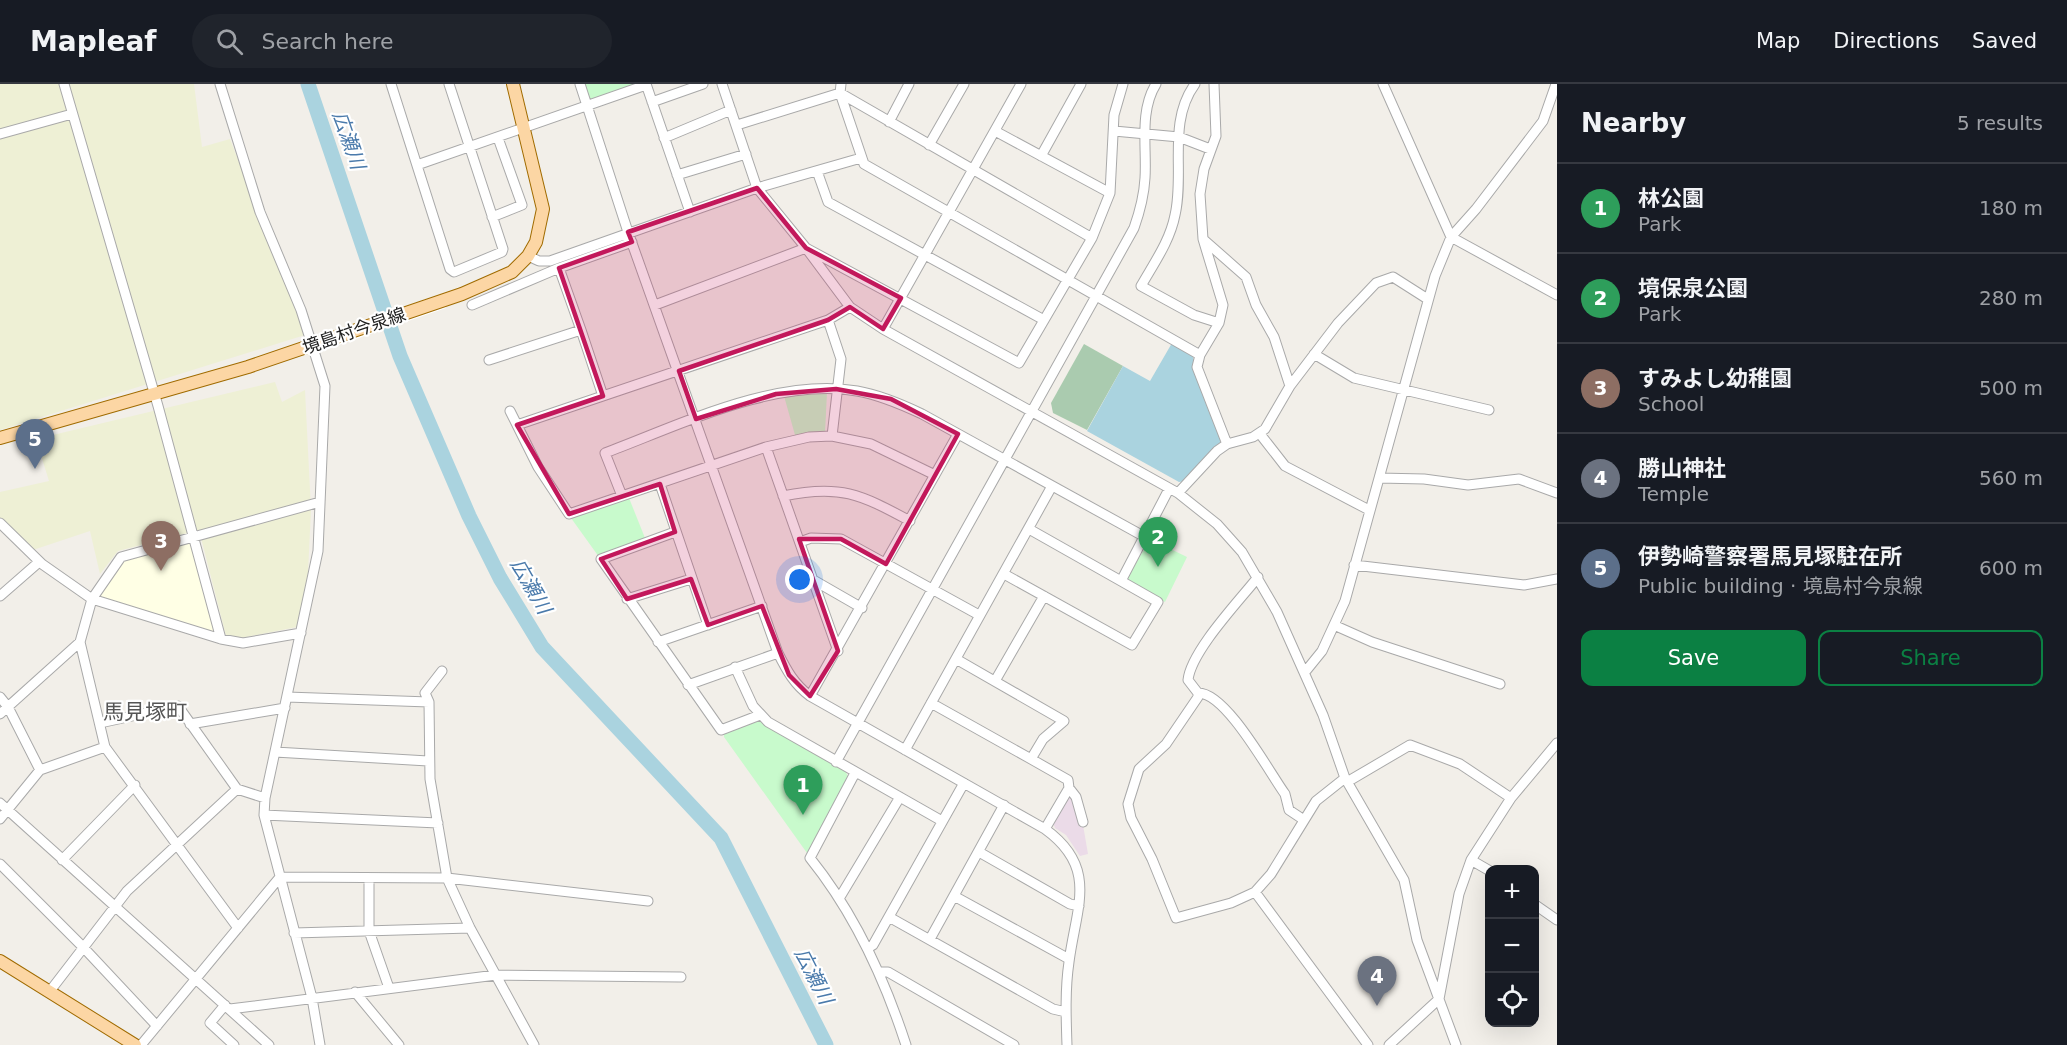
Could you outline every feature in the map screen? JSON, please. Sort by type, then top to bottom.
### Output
[{"type":"main road","name":"境島村今泉線","points":[[0,438],[318,344],[503,277],[528,256],[539,234],[543,209],[537,175],[522,129],[513,84]]},
{"type":"main road","points":[[0,961],[135,1045]]},
{"type":"street","points":[[64,84],[154,394],[221,639]]},
{"type":"street","points":[[220,84],[260,212],[318,344],[325,386],[318,551],[265,798],[264,815],[312,998],[320,1045]]},
{"type":"street","points":[[391,84],[452,271],[503,251],[449,84]]},
{"type":"street","points":[[580,84],[628,232],[778,653],[793,681],[810,696],[1045,829],[1061,842],[1075,862],[1081,883],[1070,959],[1066,1045]]},
{"type":"street","points":[[652,102],[703,84]]},
{"type":"street","points":[[722,84],[757,188],[850,307],[883,329],[1174,491],[1217,524],[1258,577],[1305,672],[1346,780],[1404,880],[1418,940],[1456,1045]]},
{"type":"street","points":[[889,122],[909,84]]},
{"type":"street","points":[[929,145],[964,84]]},
{"type":"street","points":[[883,329],[1021,84]]},
{"type":"street","points":[[1041,156],[1082,84]]},
{"type":"street","points":[[655,305],[806,248],[1019,363],[1092,238],[1110,193],[1114,115],[1123,84]]},
{"type":"street","points":[[836,762],[1134,228],[1142,205],[1147,107],[1156,84]]},
{"type":"street","points":[[1195,84],[1185,98],[1179,137],[1176,214],[1169,236],[1141,286],[1194,315],[1219,323]]},
{"type":"street","points":[[1214,84],[1216,136],[1210,149],[1200,194],[1203,239],[1223,305],[1219,323],[1200,355],[1197,367],[1227,444]]},
{"type":"street","points":[[1383,84],[1451,237],[1557,295]]},
{"type":"street","points":[[1305,672],[1322,651],[1336,626],[1379,478],[1426,298],[1451,237],[1476,209],[1543,121],[1556,84]]},
{"type":"street","points":[[417,165],[646,85],[690,212]]},
{"type":"street","points":[[737,125],[841,88]]},
{"type":"street","points":[[841,88],[889,122],[1092,238]]},
{"type":"street","points":[[841,88],[864,164],[948,214],[1200,355]]},
{"type":"street","points":[[664,138],[731,111]]},
{"type":"street","points":[[0,134],[72,114]]},
{"type":"street","points":[[995,131],[1110,193]]},
{"type":"street","points":[[1114,131],[1179,137],[1210,149]]},
{"type":"street","points":[[492,217],[522,205],[498,138]]},
{"type":"street","points":[[677,175],[746,154]]},
{"type":"street","points":[[528,256],[539,261],[550,261],[757,188],[861,158]]},
{"type":"street","points":[[817,171],[828,202],[1044,320]]},
{"type":"street","points":[[1203,239],[1246,277],[1256,305],[1274,337],[1290,386]]},
{"type":"street","points":[[472,305],[559,268],[632,242]]},
{"type":"street","points":[[559,268],[603,396]]},
{"type":"street","points":[[1121,581],[1174,491],[1227,444],[1260,434],[1290,386],[1314,354],[1338,323],[1376,283],[1393,277],[1426,298]]},
{"type":"street","points":[[517,425],[828,320],[850,307]]},
{"type":"street","points":[[828,320],[841,359],[832,436]]},
{"type":"street","points":[[489,360],[580,330]]},
{"type":"street","points":[[1314,354],[1354,378],[1489,410]]},
{"type":"street","points":[[622,496],[605,453],[696,419],[776,394],[809,388],[836,389],[891,399],[1145,537]]},
{"type":"street","points":[[510,411],[538,467],[569,514],[766,447],[798,439],[832,436],[879,447],[935,476]]},
{"type":"street","points":[[810,696],[838,651],[958,434]]},
{"type":"street","points":[[1260,434],[1285,466],[1369,510]]},
{"type":"street","points":[[766,447],[838,651]]},
{"type":"street","points":[[1379,478],[1424,479],[1468,485],[1519,479],[1557,493]]},
{"type":"street","points":[[660,484],[708,625]]},
{"type":"street","points":[[905,750],[1052,486]]},
{"type":"street","points":[[783,496],[811,490],[843,491],[870,499],[910,521]]},
{"type":"street","points":[[238,928],[105,747],[80,642],[92,599],[121,557],[321,502]]},
{"type":"street","points":[[0,524],[39,562],[92,599],[221,639],[243,643],[301,633]]},
{"type":"street","points":[[1004,574],[1132,645],[1158,602],[1029,529]]},
{"type":"street","points":[[675,532],[601,560],[721,730],[760,715]]},
{"type":"street","points":[[800,542],[812,538],[842,539],[979,615]]},
{"type":"street","points":[[0,596],[39,562]]},
{"type":"street","points":[[1354,566],[1524,585],[1557,579]]},
{"type":"street","points":[[1258,577],[1211,635],[1194,663],[1188,680],[1198,693],[1211,696],[1228,712],[1285,794],[1288,810],[1304,820]]},
{"type":"street","points":[[627,599],[691,579]]},
{"type":"street","points":[[815,581],[862,608]]},
{"type":"street","points":[[995,681],[1044,596]]},
{"type":"street","points":[[658,642],[762,606]]},
{"type":"street","points":[[1336,626],[1392,650],[1500,684]]},
{"type":"street","points":[[0,714],[80,642]]},
{"type":"street","points":[[688,685],[778,653]]},
{"type":"street","points":[[956,659],[1064,721],[1043,740],[1031,759]]},
{"type":"street","points":[[735,667],[748,698],[760,715],[784,732],[942,821]]},
{"type":"street","points":[[442,671],[425,693],[429,702],[428,761],[447,878],[470,928],[534,1045]]},
{"type":"street","points":[[1198,693],[1195,703],[1166,744],[1139,769],[1128,809],[1176,918],[1237,901],[1255,892],[1271,874],[1316,801],[1346,780],[1410,744],[1460,764],[1511,798]]},
{"type":"street","points":[[0,697],[8,706],[40,770]]},
{"type":"street","points":[[287,697],[429,702]]},
{"type":"street","points":[[931,704],[1068,780],[1076,797],[1083,822]]},
{"type":"street","points":[[100,723],[178,706],[237,789],[265,798]]},
{"type":"street","points":[[190,724],[285,708]]},
{"type":"street","points":[[1389,1045],[1439,999],[1459,894],[1472,860],[1511,798],[1557,743]]},
{"type":"street","points":[[0,819],[4,806],[40,770],[105,747]]},
{"type":"street","points":[[275,752],[428,761]]},
{"type":"street","points":[[855,773],[810,858],[840,897],[868,948],[909,1044]]},
{"type":"street","points":[[868,948],[873,945],[890,917],[964,783]]},
{"type":"street","points":[[62,860],[135,785]]},
{"type":"street","points":[[1045,829],[1070,788]]},
{"type":"street","points":[[50,991],[114,907],[176,843],[237,789]]},
{"type":"street","points":[[840,897],[900,797]]},
{"type":"street","points":[[4,806],[269,1045]]},
{"type":"street","points":[[930,939],[1004,806]]},
{"type":"street","points":[[264,815],[438,823]]},
{"type":"street","points":[[979,852],[1070,904],[1079,906]]},
{"type":"street","points":[[1472,860],[1485,868]]},
{"type":"street","points":[[0,864],[83,947],[157,1026]]},
{"type":"street","points":[[141,1045],[280,878],[447,878],[648,901]]},
{"type":"street","points":[[369,878],[369,931],[389,988]]},
{"type":"street","points":[[1255,892],[1368,1045]]},
{"type":"street","points":[[954,896],[1070,959]]},
{"type":"street","points":[[1539,907],[1557,920]]},
{"type":"street","points":[[890,917],[1053,1009],[1066,1012]]},
{"type":"street","points":[[294,933],[470,928]]},
{"type":"street","points":[[879,972],[888,972],[1014,1045]]},
{"type":"street","points":[[234,1045],[210,1023],[227,1007],[496,975],[681,977]]},
{"type":"street","points":[[355,992],[399,1045]]},
{"type":"highlighted area","points":[[757,188],[806,248],[901,298],[883,329],[850,307],[828,320],[679,371],[696,419],[776,394],[836,389],[891,399],[958,434],[886,564],[841,539],[799,539],[838,651],[810,696],[789,675],[762,606],[708,625],[691,579],[627,599],[601,559],[675,532],[660,484],[569,514],[517,425],[603,396],[559,268],[632,242],[628,232]]},
{"type":"shaded area","points":[[0,84],[194,84],[202,147],[230,139],[305,335],[0,430]]},
{"type":"shaded area","points":[[1084,344],[1123,366],[1087,430],[1053,413],[1051,403]]},
{"type":"shaded area","points":[[275,382],[282,402],[305,390],[311,510],[308,573],[297,627],[241,638],[226,636],[199,530],[118,551],[100,574],[90,531],[33,550],[7,529],[0,518],[0,492],[49,481],[36,439]]},
{"type":"shaded area","points":[[189,541],[218,634],[99,597],[124,560]]},
{"type":"shaded area","points":[[1068,797],[1073,798],[1083,825],[1088,854],[1080,856],[1066,835],[1055,828],[1053,822]]},
{"type":"green space","points":[[584,84],[638,84],[592,101],[587,97]]},
{"type":"green space","points":[[827,392],[825,433],[795,435],[784,396]]},
{"type":"green space","points":[[629,498],[645,538],[599,557],[571,518]]},
{"type":"green space","points":[[1150,539],[1187,557],[1165,602],[1129,582],[1128,577]]},
{"type":"green space","points":[[759,721],[846,772],[848,777],[807,853],[724,737],[724,734]]},
{"type":"water","points":[[1172,343],[1192,355],[1194,360],[1192,366],[1220,437],[1220,444],[1185,481],[1179,482],[1087,431],[1123,366],[1150,381]]},
{"type":"pier","points":[[441,294],[446,308],[324,350],[319,335]]},
{"type":"waterway","name":"広瀬川","points":[[308,84],[400,356],[469,516],[500,578],[542,647],[721,838],[826,1045]]},
{"type":"place","name":"伊勢崎警察署馬見塚駐在所","points":[[35,469]]},
{"type":"place","name":"境保泉公園","points":[[1158,567]]},
{"type":"place","name":"すみよし幼稚園","points":[[161,571]]},
{"type":"place","name":"林公園","points":[[803,815]]},
{"type":"place","name":"勝山神社","points":[[1377,1006]]},
{"type":"district","name":"馬見塚町","points":[[145,712]]}]
